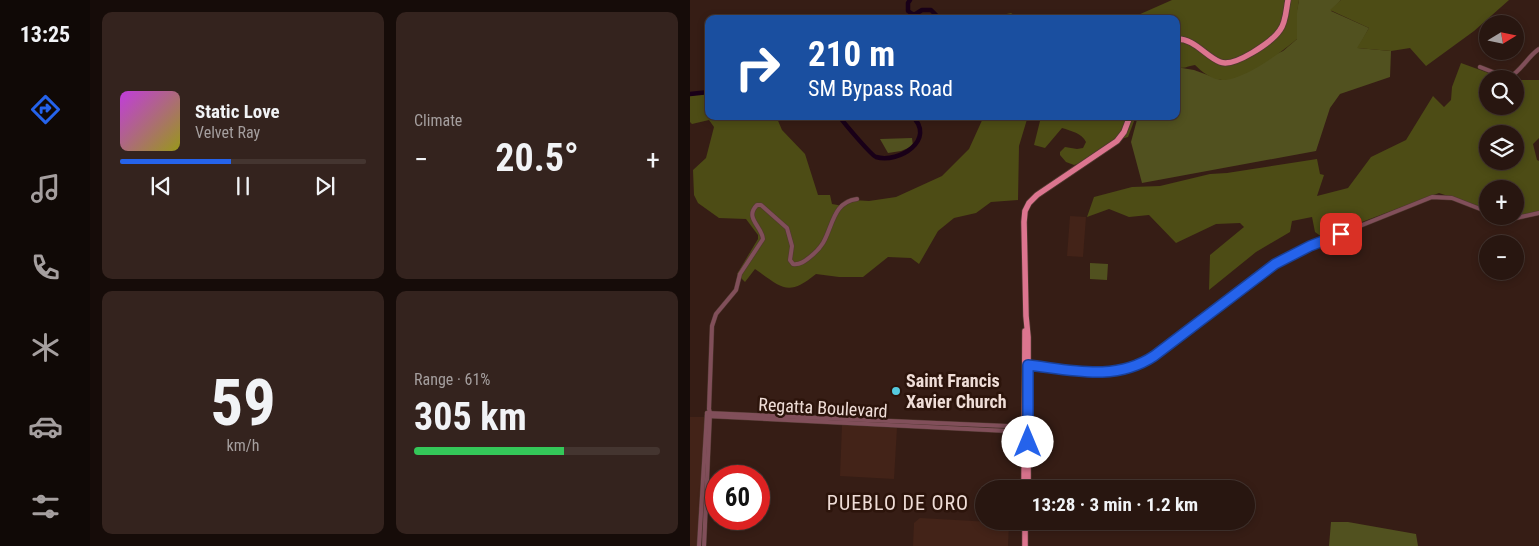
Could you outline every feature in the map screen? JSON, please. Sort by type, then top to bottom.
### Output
[{"type":"main road","points":[[1180,39],[1186,40],[1218,61],[1227,63],[1248,55],[1272,39],[1283,26],[1288,0]]},
{"type":"main road","points":[[1024,480],[1028,337],[1026,316],[1025,210],[1029,203],[1047,188],[1117,141],[1124,132],[1128,120]]},
{"type":"main road","points":[[1026,429],[1028,480]]},
{"type":"main road","points":[[1027,530],[1027,546]]},
{"type":"street","points":[[1480,66],[1510,78],[1539,49]]},
{"type":"street","points":[[1026,365],[1079,372],[1118,371],[1132,368],[1154,356],[1275,264],[1310,246],[1432,197],[1452,198],[1479,208]]},
{"type":"street","points":[[699,546],[714,320],[716,314],[737,288],[740,274],[763,239],[751,214],[755,206],[762,205],[787,228],[792,246],[790,260],[796,265],[806,260],[822,244],[841,206],[848,201],[856,199]]},
{"type":"street","points":[[1524,216],[1539,212]]},
{"type":"street","points":[[704,546],[708,413]]},
{"type":"street","name":"Regatta Boulevard","points":[[708,413],[1026,429]]},
{"type":"shaded area","points":[[1172,0],[1299,0],[1297,39],[1251,71],[1240,76],[1222,80],[1211,77],[1195,65],[1180,67],[1180,15],[1138,15]]},
{"type":"shaded area","points":[[1299,0],[1341,0],[1331,11],[1369,28],[1358,48],[1391,51],[1390,77],[1340,94],[1330,108],[1316,151],[1142,183],[1131,142],[1137,120],[1180,120],[1180,68],[1194,70],[1221,80],[1283,51],[1297,39]]},
{"type":"shaded area","points":[[1341,0],[1509,0],[1492,15],[1479,15],[1479,27],[1426,66],[1410,48],[1391,51],[1357,48],[1369,28],[1330,10]]},
{"type":"shaded area","points":[[1461,63],[1480,70],[1479,115],[1524,115],[1524,80],[1539,80],[1539,138],[1533,144],[1537,160],[1539,161],[1539,211],[1524,216],[1524,180],[1479,180],[1479,206],[1439,193],[1322,237],[1315,232],[1312,217],[1292,221],[1290,232],[1256,252],[1209,290],[1210,255],[1244,227],[1240,223],[1216,224],[1176,243],[1149,215],[1129,217],[1109,209],[1087,217],[1094,197],[1132,187],[1160,186],[1210,174],[1317,159],[1320,174],[1324,175],[1317,196],[1348,188],[1371,157],[1406,140],[1433,96],[1444,107],[1451,100],[1452,87]]},
{"type":"shaded area","points":[[705,94],[705,120],[709,120],[692,124],[690,122],[690,96]]},
{"type":"shaded area","points":[[709,120],[778,120],[782,130],[805,154],[818,195],[830,195],[832,204],[843,206],[853,200],[869,201],[896,197],[942,176],[969,149],[982,120],[1027,120],[1019,146],[1018,200],[991,202],[976,213],[954,218],[938,231],[919,264],[911,258],[888,257],[863,277],[839,277],[816,274],[792,288],[779,285],[755,269],[745,282],[737,274],[758,239],[758,235],[746,219],[719,218],[698,203],[694,195],[693,170],[706,158],[714,127]]},
{"type":"shaded area","points":[[1040,120],[1134,120],[1128,137],[1110,142],[1080,163],[1074,165],[1066,162],[1060,155],[1060,152],[1065,147],[1083,148],[1086,142],[1082,136],[1076,133],[1062,128],[1045,148],[1034,145]]},
{"type":"shaded area","points":[[912,138],[913,146],[901,151],[888,153],[880,139]]},
{"type":"shaded area","points":[[1070,216],[1086,217],[1083,257],[1067,256]]},
{"type":"shaded area","points":[[1090,263],[1108,264],[1107,280],[1090,279]]},
{"type":"shaded area","points":[[690,417],[705,417],[697,546],[690,546]]},
{"type":"shaded area","points":[[842,425],[897,428],[894,479],[840,476]]},
{"type":"shaded area","points":[[920,518],[975,521],[975,530],[1009,530],[1008,546],[913,546],[914,523]]},
{"type":"shaded area","points":[[1331,522],[1348,522],[1416,534],[1418,546],[1329,546]]},
{"type":"waterway","points":[[910,0],[908,11],[914,15]]},
{"type":"waterway","points":[[914,15],[922,10],[931,10],[936,15]]},
{"type":"waterway","points":[[690,94],[705,92]]},
{"type":"waterway","points":[[842,120],[873,155],[885,158],[895,157],[904,153],[918,141],[919,125],[915,120]]},
{"type":"place","name":"Saint Francis Xavier Church","points":[[896,391]]},
{"type":"district","name":"PUEBLO DE ORO","points":[[898,503]]},
{"type":"route","points":[[1028,442],[1028,365],[1079,372],[1118,371],[1132,368],[1154,356],[1275,264],[1310,246],[1341,234]]}]
